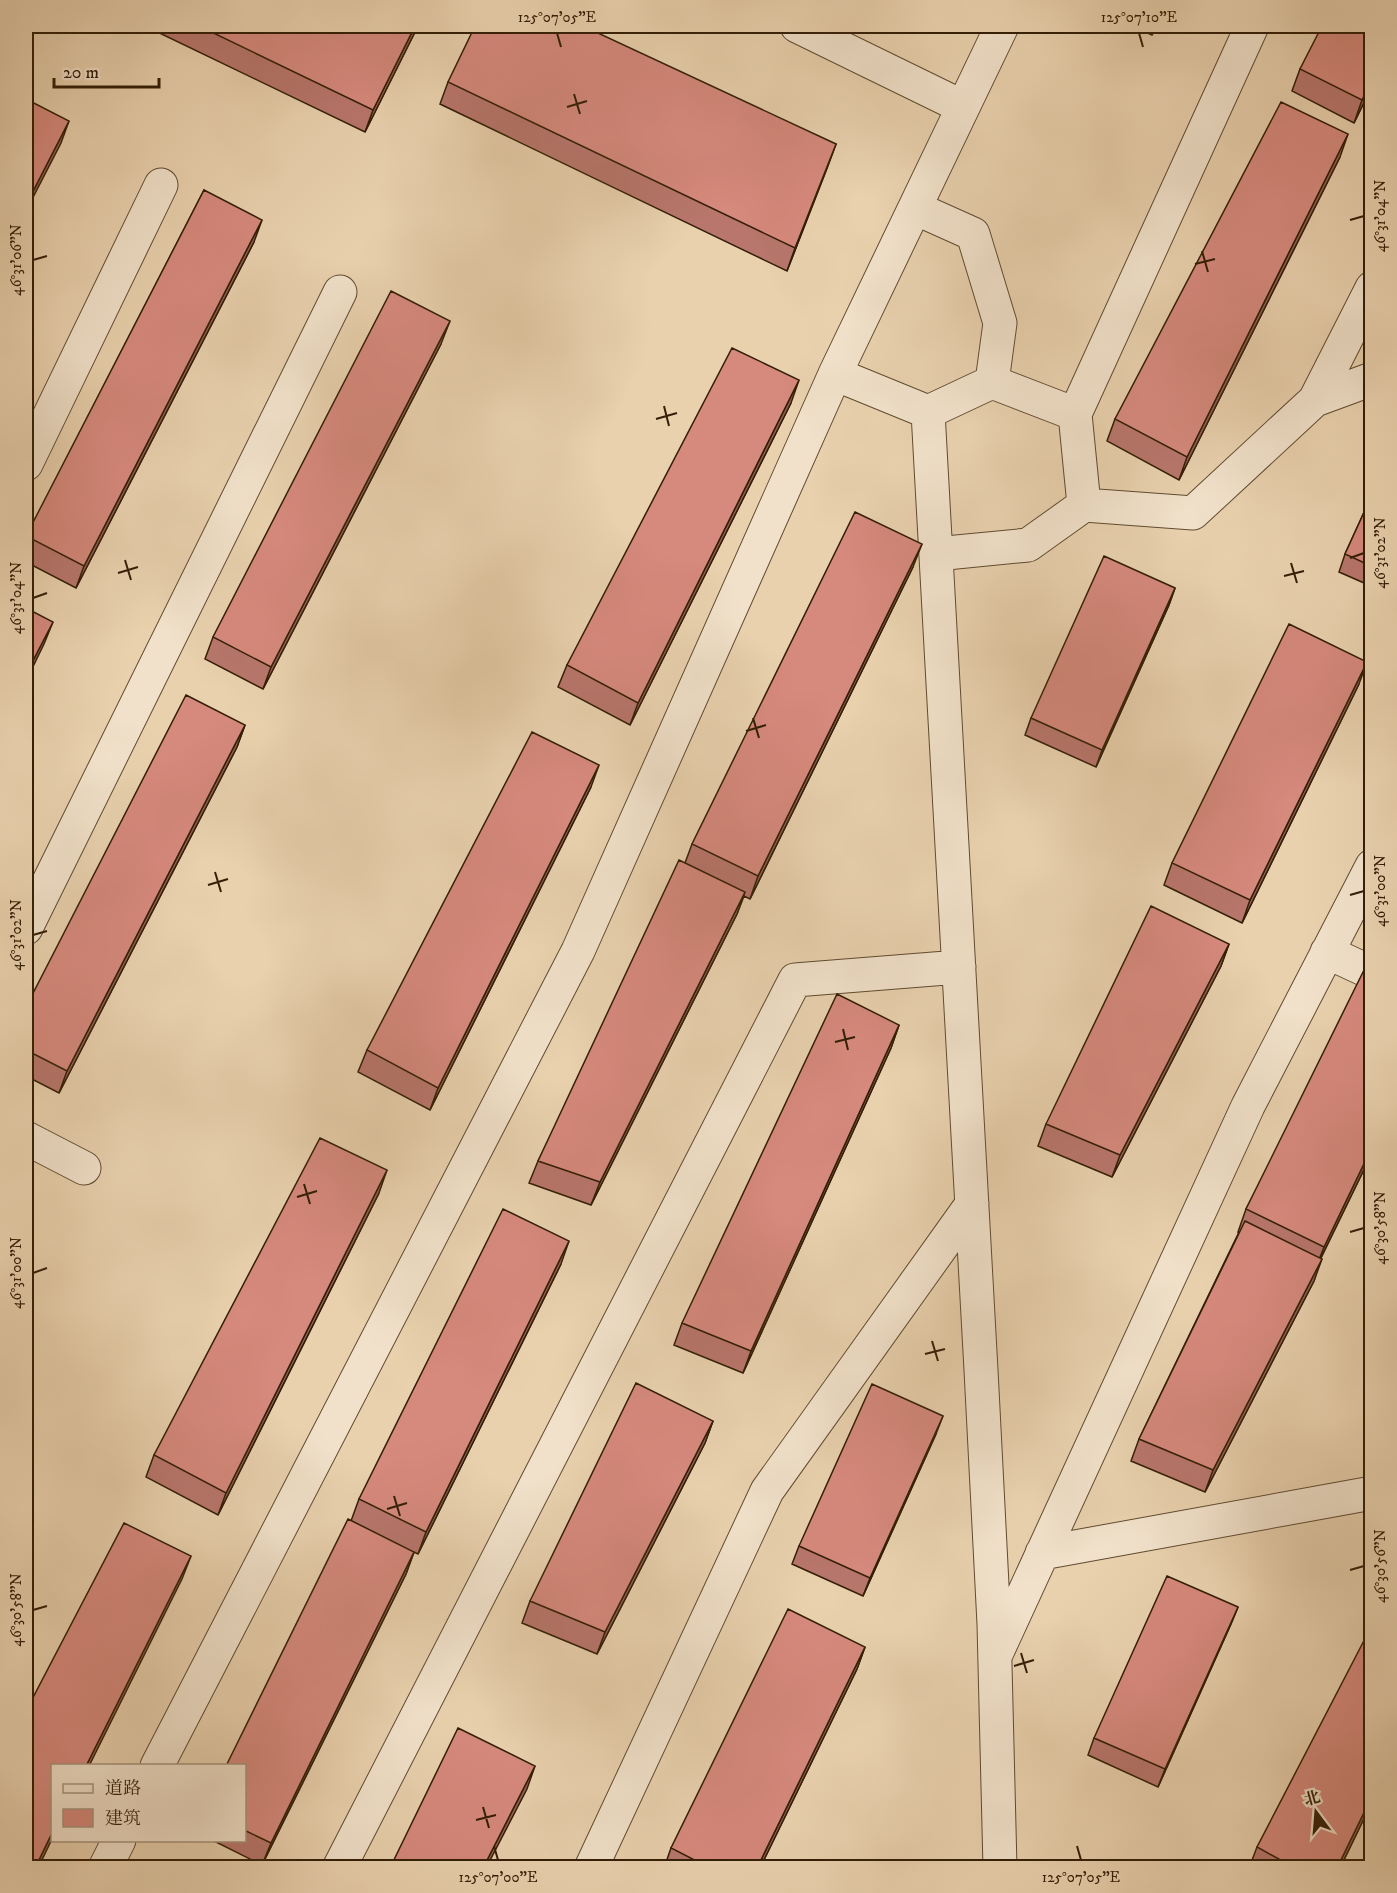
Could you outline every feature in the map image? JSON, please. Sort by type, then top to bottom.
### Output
[{"type":"street","points":[[797,26],[963,107]]},
{"type":"street","points":[[158,1764],[578,951],[836,374],[1002,26]]},
{"type":"street","points":[[1084,505],[1075,414],[1252,26]]},
{"type":"street","points":[[26,464],[161,185]]},
{"type":"street","points":[[915,208],[973,234],[1000,323],[993,382]]},
{"type":"street","points":[[936,554],[1028,545],[1084,505],[1193,513],[1315,400],[1371,288]]},
{"type":"street","points":[[26,928],[340,292]]},
{"type":"street","points":[[836,374],[928,412],[993,382],[1075,414]]},
{"type":"street","points":[[1315,400],[1371,379]]},
{"type":"street","points":[[928,412],[972,1204],[994,1658],[1000,1868]]},
{"type":"street","points":[[994,1658],[1248,1106],[1371,866]]},
{"type":"street","points":[[1327,952],[1371,973]]},
{"type":"street","points":[[339,1868],[795,980],[959,967]]},
{"type":"street","points":[[26,1138],[84,1168]]},
{"type":"street","points":[[591,1868],[767,1491],[972,1204]]},
{"type":"street","points":[[1042,1553],[1371,1493]]},
{"type":"street","points":[[105,1868],[118,1842]]},
{"type":"building","points":[[199,26],[415,26],[373,110]]},
{"type":"building","points":[[475,26],[583,26],[836,144],[795,248],[448,82]]},
{"type":"building","points":[[1322,26],[1371,26],[1371,82],[1362,100],[1300,69]]},
{"type":"building","points":[[26,99],[69,121],[26,205]]},
{"type":"building","points":[[1281,102],[1348,134],[1187,457],[1115,419]]},
{"type":"building","points":[[204,190],[262,220],[84,566],[26,536]]},
{"type":"building","points":[[391,291],[450,321],[271,667],[213,637]]},
{"type":"building","points":[[732,348],[799,380],[638,703],[567,665]]},
{"type":"building","points":[[1371,497],[1371,566],[1345,554]]},
{"type":"building","points":[[855,512],[922,544],[758,876],[692,844]]},
{"type":"building","points":[[1104,556],[1175,588],[1102,750],[1031,718]]},
{"type":"building","points":[[26,608],[53,622],[26,674]]},
{"type":"building","points":[[1289,624],[1367,662],[1250,900],[1172,863]]},
{"type":"building","points":[[186,695],[245,725],[67,1071],[26,1050],[26,1007]]},
{"type":"building","points":[[532,732],[599,765],[438,1088],[367,1050]]},
{"type":"building","points":[[679,860],[745,892],[600,1182],[538,1161]]},
{"type":"building","points":[[1151,906],[1229,944],[1120,1155],[1046,1124]]},
{"type":"building","points":[[1364,970],[1371,974],[1371,1149],[1324,1247],[1246,1209]]},
{"type":"building","points":[[837,994],[899,1025],[751,1351],[682,1323]]},
{"type":"building","points":[[320,1138],[387,1170],[226,1493],[154,1455]]},
{"type":"building","points":[[503,1209],[569,1241],[426,1532],[359,1499]]},
{"type":"building","points":[[1245,1221],[1322,1259],[1213,1470],[1139,1439]]},
{"type":"building","points":[[636,1383],[713,1421],[605,1632],[530,1601]]},
{"type":"building","points":[[872,1384],[943,1416],[870,1578],[799,1546]]},
{"type":"building","points":[[348,1519],[414,1552],[271,1843],[246,1831],[246,1764],[227,1764]]},
{"type":"building","points":[[124,1523],[191,1556],[87,1764],[51,1764],[51,1835],[35,1868],[26,1868],[26,1711]]},
{"type":"building","points":[[1167,1576],[1238,1607],[1165,1769],[1094,1738]]},
{"type":"building","points":[[788,1609],[865,1647],[757,1868],[710,1868],[671,1848]]},
{"type":"building","points":[[1371,1627],[1371,1798],[1337,1868],[1295,1868],[1257,1847]]},
{"type":"building","points":[[458,1728],[535,1766],[483,1868],[390,1868]]}]
